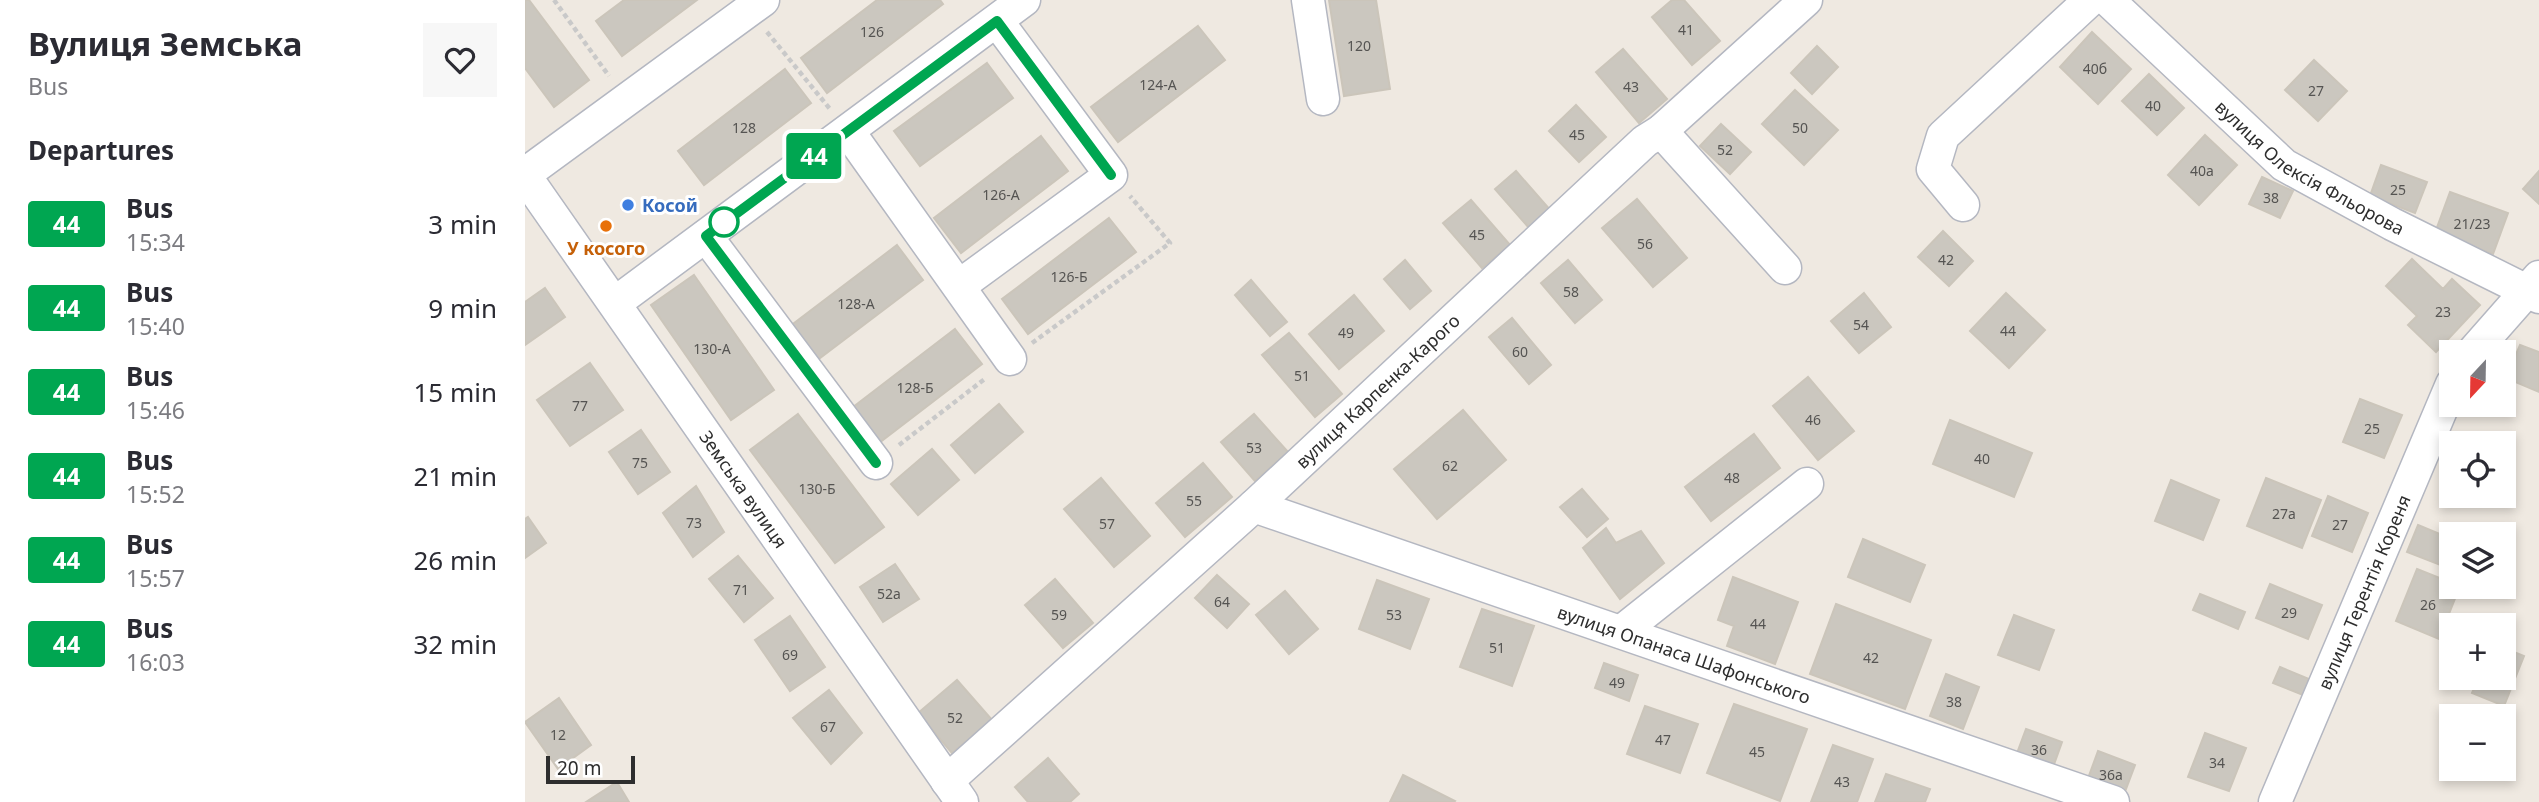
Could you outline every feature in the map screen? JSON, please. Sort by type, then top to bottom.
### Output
[{"type":"street","points":[[615,303],[1024,0]]},
{"type":"street","points":[[1308,0],[1323,99]]},
{"type":"street","name":"вулиця Карпенка-Карого","points":[[954,792],[1254,506],[1645,141],[1661,131],[1806,0]]},
{"type":"street","points":[[1963,205],[1933,169],[1943,136],[2090,0]]},
{"type":"street","name":"вулиця Олексія Фльорова","points":[[2108,0],[2284,165],[2535,289]]},
{"type":"street","points":[[525,175],[756,5]]},
{"type":"street","points":[[959,286],[1111,175],[997,21]]},
{"type":"street","points":[[848,131],[1010,359]]},
{"type":"street","points":[[1661,131],[1785,268]]},
{"type":"street","name":"Земська вулиця","points":[[525,175],[954,792]]},
{"type":"street","points":[[706,236],[876,463]]},
{"type":"street","points":[[2485,340],[2535,289]]},
{"type":"street","name":"вулиця Терентія Кореня","points":[[2275,802],[2439,415]]},
{"type":"street","points":[[1621,632],[1807,484]]},
{"type":"street","name":"вулиця Опанаса Шафонського","points":[[1254,506],[2113,802]]},
{"type":"path","points":[[554,0],[613,81]]},
{"type":"path","points":[[756,5],[848,131]]},
{"type":"path","points":[[1111,175],[1170,243]]},
{"type":"building","points":[[525,0],[529,0],[589,80],[554,107],[525,68]]},
{"type":"building","points":[[624,0],[697,0],[622,56],[596,21]]},
{"type":"building","points":[[877,0],[940,0],[943,4],[827,93],[801,58]]},
{"type":"building","points":[[1329,0],[1376,0],[1390,89],[1344,96]]},
{"type":"building","points":[[1672,0],[1684,0],[1720,41],[1692,65],[1652,17]]},
{"type":"building","points":[[1198,26],[1225,60],[1118,142],[1091,107]]},
{"type":"building","points":[[2092,32],[2131,69],[2098,104],[2060,67]]},
{"type":"building","points":[[1817,46],[1838,67],[1812,94],[1791,73]]},
{"type":"building","points":[[1623,49],[1667,99],[1639,123],[1596,72]]},
{"type":"building","points":[[2314,60],[2347,91],[2318,121],[2285,90]]},
{"type":"building","points":[[987,63],[1013,98],[920,166],[894,131]]},
{"type":"building","points":[[785,69],[811,103],[704,185],[678,151]]},
{"type":"building","points":[[2149,74],[2184,108],[2157,135],[2122,101]]},
{"type":"building","points":[[1795,90],[1838,130],[1804,165],[1762,124]]},
{"type":"building","points":[[1576,105],[1606,137],[1579,162],[1549,131]]},
{"type":"building","points":[[1721,124],[1751,152],[1730,174],[1700,146]]},
{"type":"building","points":[[2205,135],[2237,165],[2199,205],[2168,175]]},
{"type":"building","points":[[1041,136],[1068,171],[961,253],[934,218]]},
{"type":"building","points":[[2381,165],[2427,182],[2415,213],[2370,196]]},
{"type":"building","points":[[1516,171],[1551,211],[1530,229],[1495,189]]},
{"type":"building","points":[[2539,171],[2539,204],[2523,189]]},
{"type":"building","points":[[2262,177],[2293,191],[2280,218],[2249,204]]},
{"type":"building","points":[[2450,192],[2508,213],[2493,254],[2435,233]]},
{"type":"building","points":[[1637,199],[1687,258],[1653,287],[1602,228]]},
{"type":"building","points":[[1471,200],[1510,245],[1482,268],[1443,223]]},
{"type":"building","points":[[1109,218],[1136,252],[1028,334],[1002,299]]},
{"type":"building","points":[[1943,231],[1973,261],[1949,286],[1918,257]]},
{"type":"building","points":[[897,245],[923,280],[816,361],[789,327]]},
{"type":"building","points":[[2412,259],[2443,289],[2452,279],[2480,305],[2447,340],[2439,340],[2439,349],[2436,352],[2408,325],[2417,316],[2386,286]]},
{"type":"building","points":[[1405,260],[1431,291],[1410,309],[1384,279]]},
{"type":"building","points":[[1568,260],[1602,300],[1575,323],[1541,283]]},
{"type":"building","points":[[694,275],[774,390],[731,420],[651,305]]},
{"type":"building","points":[[1251,280],[1287,322],[1270,336],[1235,295]]},
{"type":"building","points":[[545,288],[565,317],[525,345],[525,302]]},
{"type":"building","points":[[1864,293],[1891,327],[1859,353],[1831,321]]},
{"type":"building","points":[[2006,293],[2045,330],[2009,368],[1970,331]]},
{"type":"building","points":[[1354,295],[1384,331],[1339,369],[1309,334]]},
{"type":"building","points":[[1512,318],[1551,365],[1529,384],[1489,337]]},
{"type":"building","points":[[955,329],[982,364],[875,446],[848,411]]},
{"type":"building","points":[[1289,333],[1342,394],[1315,417],[1262,355]]},
{"type":"building","points":[[2520,345],[2539,352],[2539,392],[2517,383],[2517,352]]},
{"type":"building","points":[[590,363],[623,410],[570,446],[537,400]]},
{"type":"building","points":[[1808,377],[1854,431],[1818,460],[1773,406]]},
{"type":"building","points":[[2360,399],[2402,415],[2384,458],[2343,442]]},
{"type":"building","points":[[999,404],[1023,432],[975,473],[951,445]]},
{"type":"building","points":[[1463,410],[1506,460],[1437,519],[1394,469]]},
{"type":"building","points":[[798,414],[884,527],[835,563],[750,450]]},
{"type":"building","points":[[1254,414],[1288,452],[1255,481],[1221,442]]},
{"type":"building","points":[[1950,420],[2032,453],[2014,497],[1933,464]]},
{"type":"building","points":[[641,430],[670,472],[638,494],[609,452]]},
{"type":"building","points":[[1754,434],[1780,468],[1711,521],[1685,487]]},
{"type":"building","points":[[932,449],[959,480],[918,515],[891,484]]},
{"type":"building","points":[[1203,463],[1232,497],[1185,537],[1156,503]]},
{"type":"building","points":[[1101,478],[1150,536],[1114,567],[1064,509]]},
{"type":"building","points":[[2266,478],[2321,500],[2302,548],[2247,526]]},
{"type":"building","points":[[2171,480],[2219,500],[2203,540],[2155,521]]},
{"type":"building","points":[[696,486],[724,532],[693,557],[663,513]]},
{"type":"building","points":[[1582,489],[1608,519],[1587,537],[1560,507]]},
{"type":"building","points":[[2328,496],[2368,513],[2352,552],[2312,536]]},
{"type":"building","points":[[528,517],[546,543],[525,558],[525,519]]},
{"type":"building","points":[[2418,525],[2439,534],[2439,564],[2407,552]]},
{"type":"building","points":[[1606,528],[1616,543],[1641,531],[1664,563],[1620,599],[1583,548]]},
{"type":"building","points":[[1863,539],[1925,565],[1910,602],[1848,577]]},
{"type":"building","points":[[738,556],[773,598],[744,622],[709,579]]},
{"type":"building","points":[[895,564],[919,599],[883,622],[860,587]]},
{"type":"building","points":[[2417,569],[2439,578],[2439,599],[2455,599],[2449,613],[2439,613],[2439,639],[2396,621]]},
{"type":"building","points":[[1217,575],[1249,604],[1227,628],[1195,598]]},
{"type":"building","points":[[1733,577],[1798,602],[1775,664],[1727,646],[1734,626],[1718,620]]},
{"type":"building","points":[[1055,579],[1093,623],[1063,648],[1025,605]]},
{"type":"building","points":[[1377,580],[1429,599],[1410,649],[1359,629]]},
{"type":"building","points":[[2270,584],[2322,605],[2308,639],[2256,618]]},
{"type":"building","points":[[1285,591],[1318,629],[1289,654],[1256,615]]},
{"type":"building","points":[[2200,594],[2245,612],[2238,629],[2193,610]]},
{"type":"building","points":[[1836,604],[1931,640],[1905,709],[1810,674]]},
{"type":"building","points":[[1482,609],[1534,626],[1512,686],[1460,667]]},
{"type":"building","points":[[2014,615],[2054,630],[2039,670],[1998,655]]},
{"type":"building","points":[[790,616],[825,667],[790,691],[755,640]]},
{"type":"building","points":[[2516,653],[2524,656],[2516,676]]},
{"type":"building","points":[[1604,663],[1638,675],[1629,701],[1595,688]]},
{"type":"building","points":[[2280,667],[2309,679],[2303,695],[2273,683]]},
{"type":"building","points":[[1946,674],[1979,687],[1963,729],[1930,716]]},
{"type":"building","points":[[957,680],[992,720],[952,753],[918,713]]},
{"type":"building","points":[[829,690],[862,733],[831,764],[793,718]]},
{"type":"building","points":[[2473,690],[2510,690],[2505,704],[2472,693]]},
{"type":"building","points":[[559,698],[591,745],[558,769],[525,722]]},
{"type":"building","points":[[1734,704],[1807,729],[1780,801],[1707,773]]},
{"type":"building","points":[[1645,706],[1698,724],[1680,773],[1627,754]]},
{"type":"building","points":[[2026,729],[2062,742],[2052,770],[2016,756]]},
{"type":"building","points":[[2205,733],[2246,748],[2229,791],[2188,777]]},
{"type":"building","points":[[1833,745],[1873,759],[1857,802],[1811,802]]},
{"type":"building","points":[[2098,751],[2135,765],[2123,797],[2086,784]]},
{"type":"building","points":[[1048,758],[1079,794],[1070,802],[1028,802],[1015,787]]},
{"type":"building","points":[[1886,774],[1930,789],[1925,802],[1875,802]]},
{"type":"building","points":[[1403,775],[1455,801],[1390,802]]},
{"type":"building","points":[[617,782],[629,802],[586,802]]},
{"type":"bus line","name":"44","points":[[876,463],[706,236],[997,21],[1111,175]]},
{"type":"place","name":"Косой","points":[[628,205]]},
{"type":"place","name":"У косого","points":[[606,226]]}]
